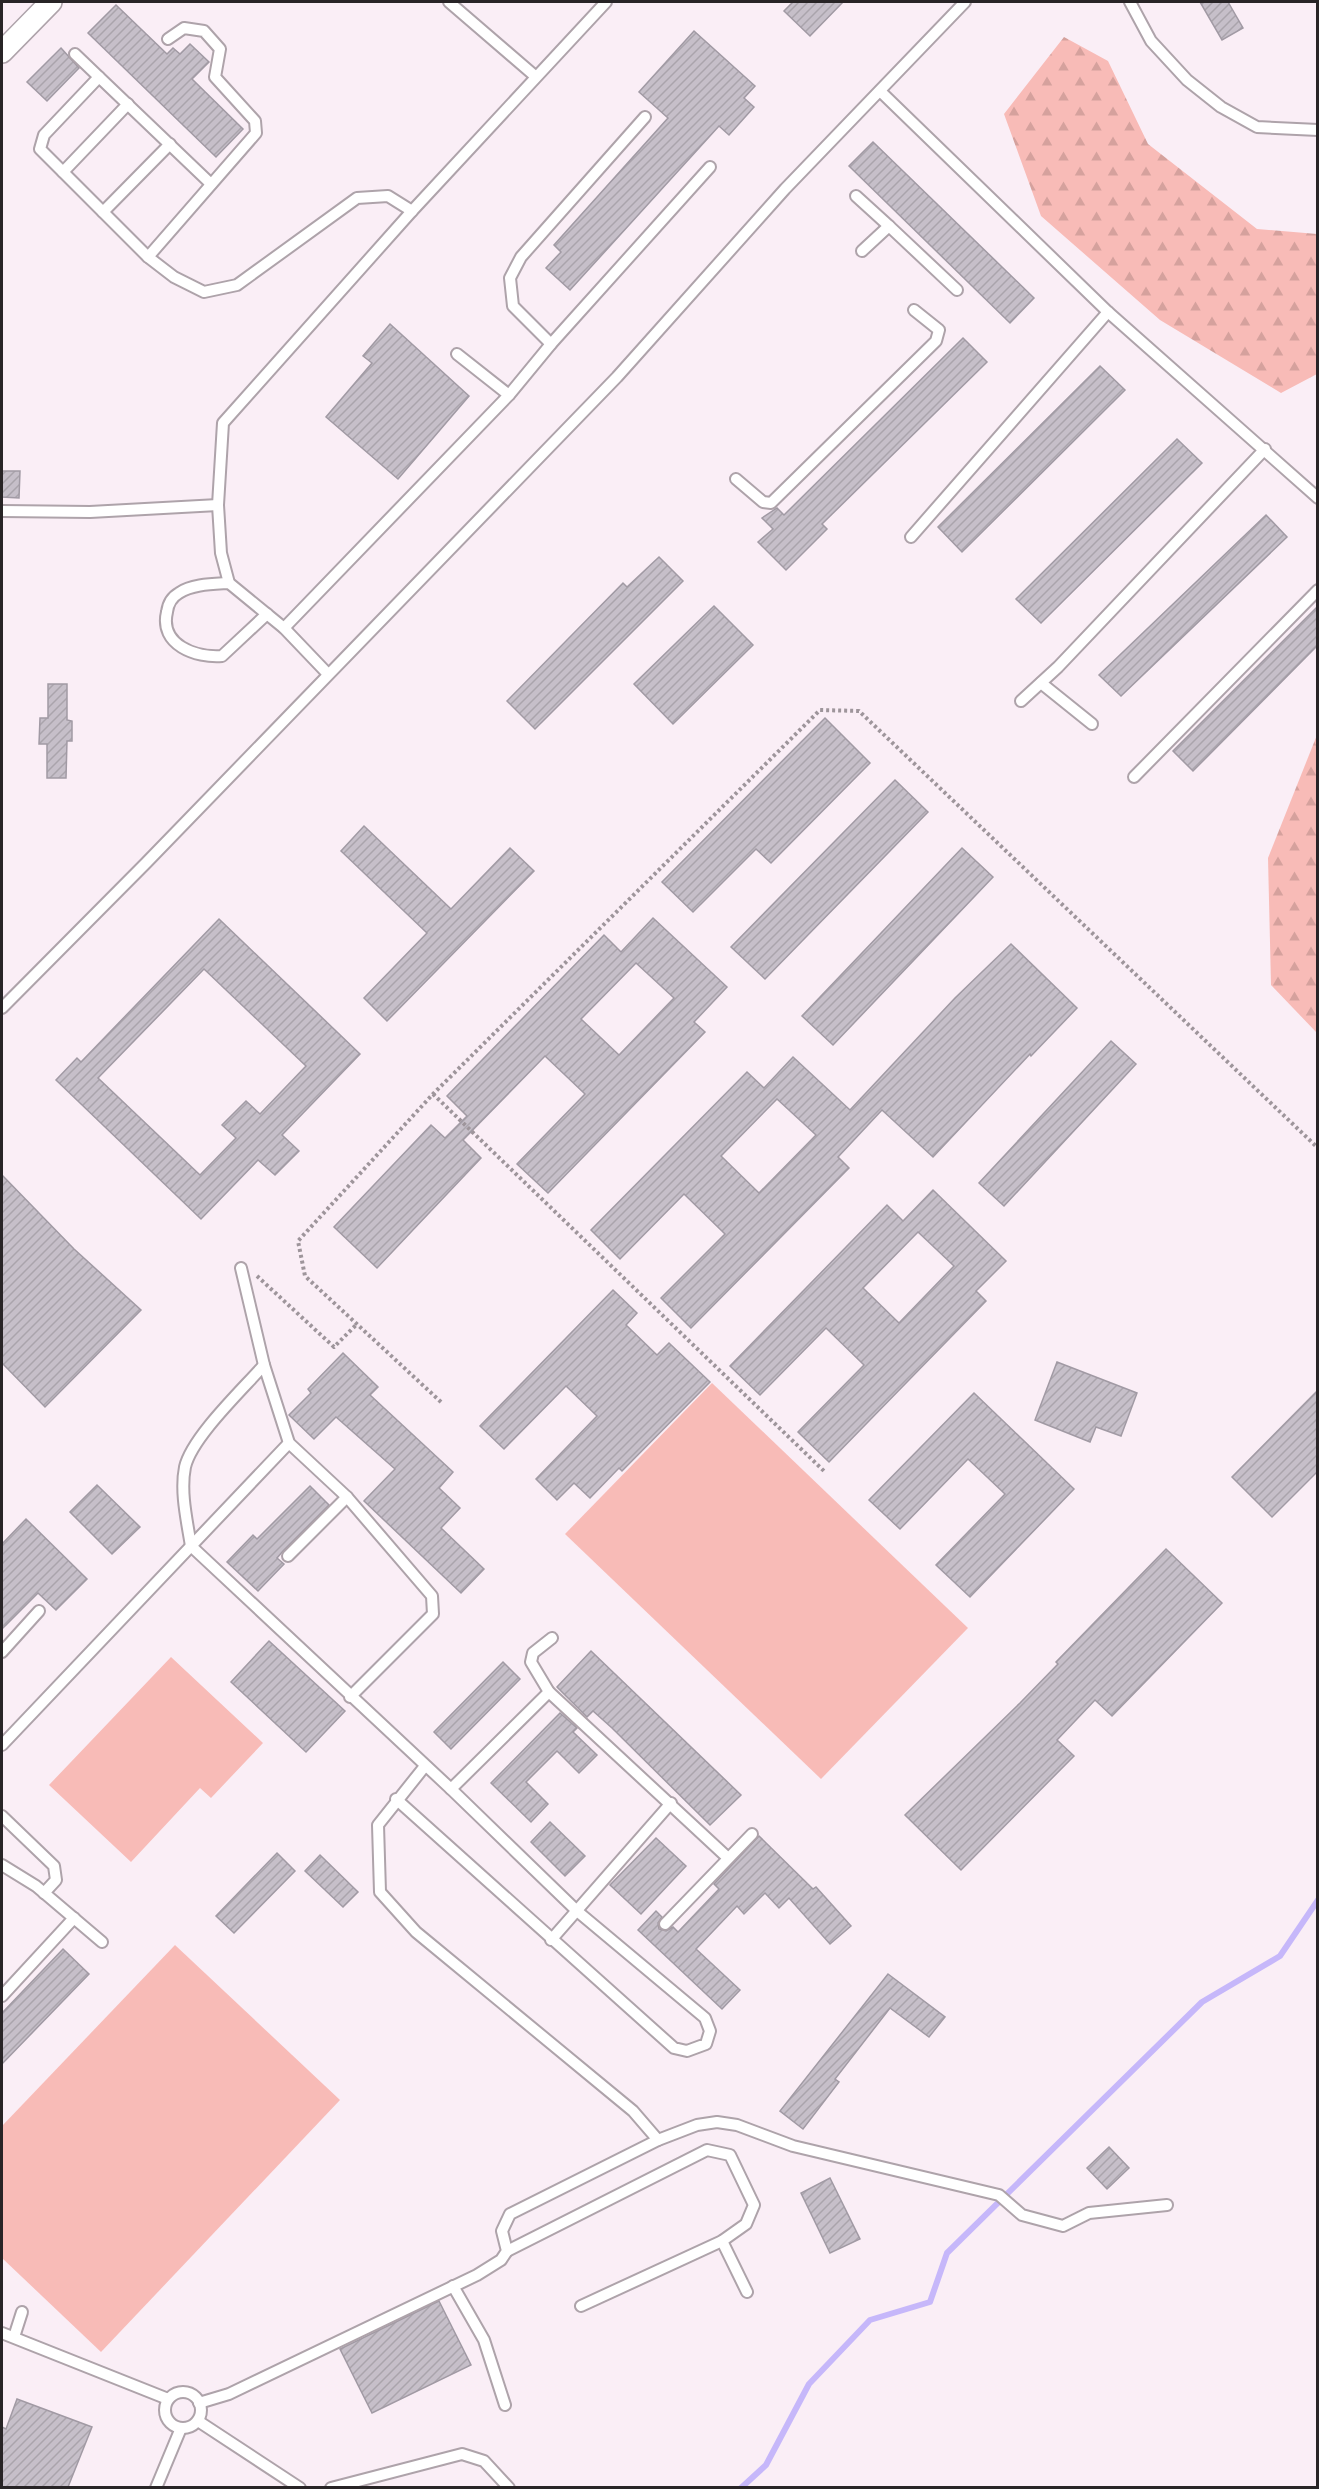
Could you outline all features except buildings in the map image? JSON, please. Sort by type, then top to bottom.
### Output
[{"type":"street","points":[[2,52],[43,4]]},
{"type":"lane","points":[[449,2],[535,76]]},
{"type":"lane","points":[[327,673],[284,628],[229,583],[221,554],[218,505],[223,423],[535,76],[606,2]]},
{"type":"lane","points":[[2,1008],[146,863],[327,673],[617,377],[785,189],[965,2]]},
{"type":"lane","points":[[1130,2],[1150,41],[1187,80],[1221,107],[1257,127],[1317,130]]},
{"type":"lane","points":[[148,257],[256,133],[255,121],[215,77],[220,49],[204,31],[184,28],[168,39]]},
{"type":"lane","points":[[75,54],[211,184]]},
{"type":"lane","points":[[99,77],[44,135],[40,149],[148,257],[174,277],[204,292],[237,285],[357,198],[387,196],[412,212]]},
{"type":"lane","points":[[880,91],[1108,312],[1265,449],[1317,498]]},
{"type":"lane","points":[[63,172],[128,104]]},
{"type":"lane","points":[[551,344],[513,306],[510,278],[521,257],[645,117]]},
{"type":"lane","points":[[103,212],[170,144]]},
{"type":"lane","points":[[284,628],[509,395],[551,344],[710,167]]},
{"type":"lane","points":[[856,196],[957,290]]},
{"type":"lane","points":[[862,250],[889,226]]},
{"type":"lane","points":[[736,479],[763,502],[771,503],[936,341],[939,330],[914,310]]},
{"type":"lane","points":[[911,537],[1108,312]]},
{"type":"lane","points":[[457,354],[509,395]]},
{"type":"lane","points":[[1022,701],[1265,449]]},
{"type":"lane","points":[[2,511],[90,512],[218,505]]},
{"type":"lane","points":[[229,583],[194,587],[178,592],[169,603],[166,615],[168,632],[176,644],[191,653],[207,657],[222,656],[267,614]]},
{"type":"lane","points":[[1134,777],[1317,591]]},
{"type":"lane","points":[[1041,683],[1092,724]]},
{"type":"lane","points":[[240,1268],[264,1365],[289,1443],[347,1497],[432,1596],[433,1614],[350,1697]]},
{"type":"lane","points":[[264,1365],[195,1444],[185,1467],[184,1505],[191,1546],[451,1789],[577,1911],[705,2018],[710,2031],[706,2044],[687,2051],[674,2048],[396,1799]]},
{"type":"lane","points":[[2,1744],[289,1443]]},
{"type":"lane","points":[[288,1556],[347,1497]]},
{"type":"lane","points":[[2,1652],[39,1611]]},
{"type":"lane","points":[[552,1638],[532,1653],[531,1662],[549,1692],[728,1858]]},
{"type":"lane","points":[[451,1789],[549,1692]]},
{"type":"lane","points":[[425,1766],[378,1824],[380,1892],[416,1932],[633,2111],[658,2140]]},
{"type":"lane","points":[[551,1940],[671,1803]]},
{"type":"lane","points":[[2,1816],[54,1866],[56,1880],[44,1893]]},
{"type":"lane","points":[[664,1924],[752,1834]]},
{"type":"lane","points":[[2,1865],[44,1893],[102,1942]]},
{"type":"lane","points":[[2,1996],[74,1918]]},
{"type":"lane","points":[[507,2251],[502,2231],[510,2214],[658,2140],[697,2125],[717,2122],[727,2123],[793,2146],[999,2195],[1022,2215],[1063,2226],[1089,2213],[1167,2205]]},
{"type":"lane","points":[[199,2403],[229,2394],[453,2286],[501,2260],[507,2251],[707,2150],[730,2155],[754,2205],[746,2224],[722,2241],[581,2306]]},
{"type":"lane","points":[[722,2241],[747,2292]]},
{"type":"lane","points":[[453,2286],[484,2340],[505,2405]]},
{"type":"lane","points":[[14,2337],[22,2312]]},
{"type":"lane","points":[[2,2333],[168,2399],[185,2392],[199,2403],[201,2412],[198,2421],[187,2428],[181,2428],[167,2420],[164,2409],[168,2399]]},
{"type":"lane","points":[[198,2421],[300,2487]]},
{"type":"lane","points":[[156,2487],[181,2428]]},
{"type":"lane","points":[[331,2487],[462,2454],[484,2462],[509,2487]]},
{"type":"path","points":[[441,1402],[305,1276],[298,1241],[433,1094],[819,710],[858,711],[1317,1148]]},
{"type":"path","points":[[433,1094],[825,1472]]},
{"type":"path","points":[[240,1268],[245,1264],[333,1347],[357,1324]]},
{"type":"green space","points":[[1064,37],[1108,61],[1148,144],[1257,229],[1317,234],[1317,374],[1281,393],[1160,320],[1041,216],[1004,114]]},
{"type":"green space","points":[[1317,735],[1318,1033],[1271,985],[1268,858]]},
{"type":"green space","points":[[712,1383],[968,1628],[821,1779],[565,1534]]},
{"type":"green space","points":[[171,1657],[263,1743],[211,1798],[200,1788],[131,1862],[49,1785]]},
{"type":"green space","points":[[175,1945],[340,2100],[101,2352],[2,2258],[2,2126]]},
{"type":"waterway","points":[[741,2488],[766,2465],[809,2384],[870,2320],[930,2302],[947,2253],[1202,2002],[1280,1956],[1318,1900]]}]
